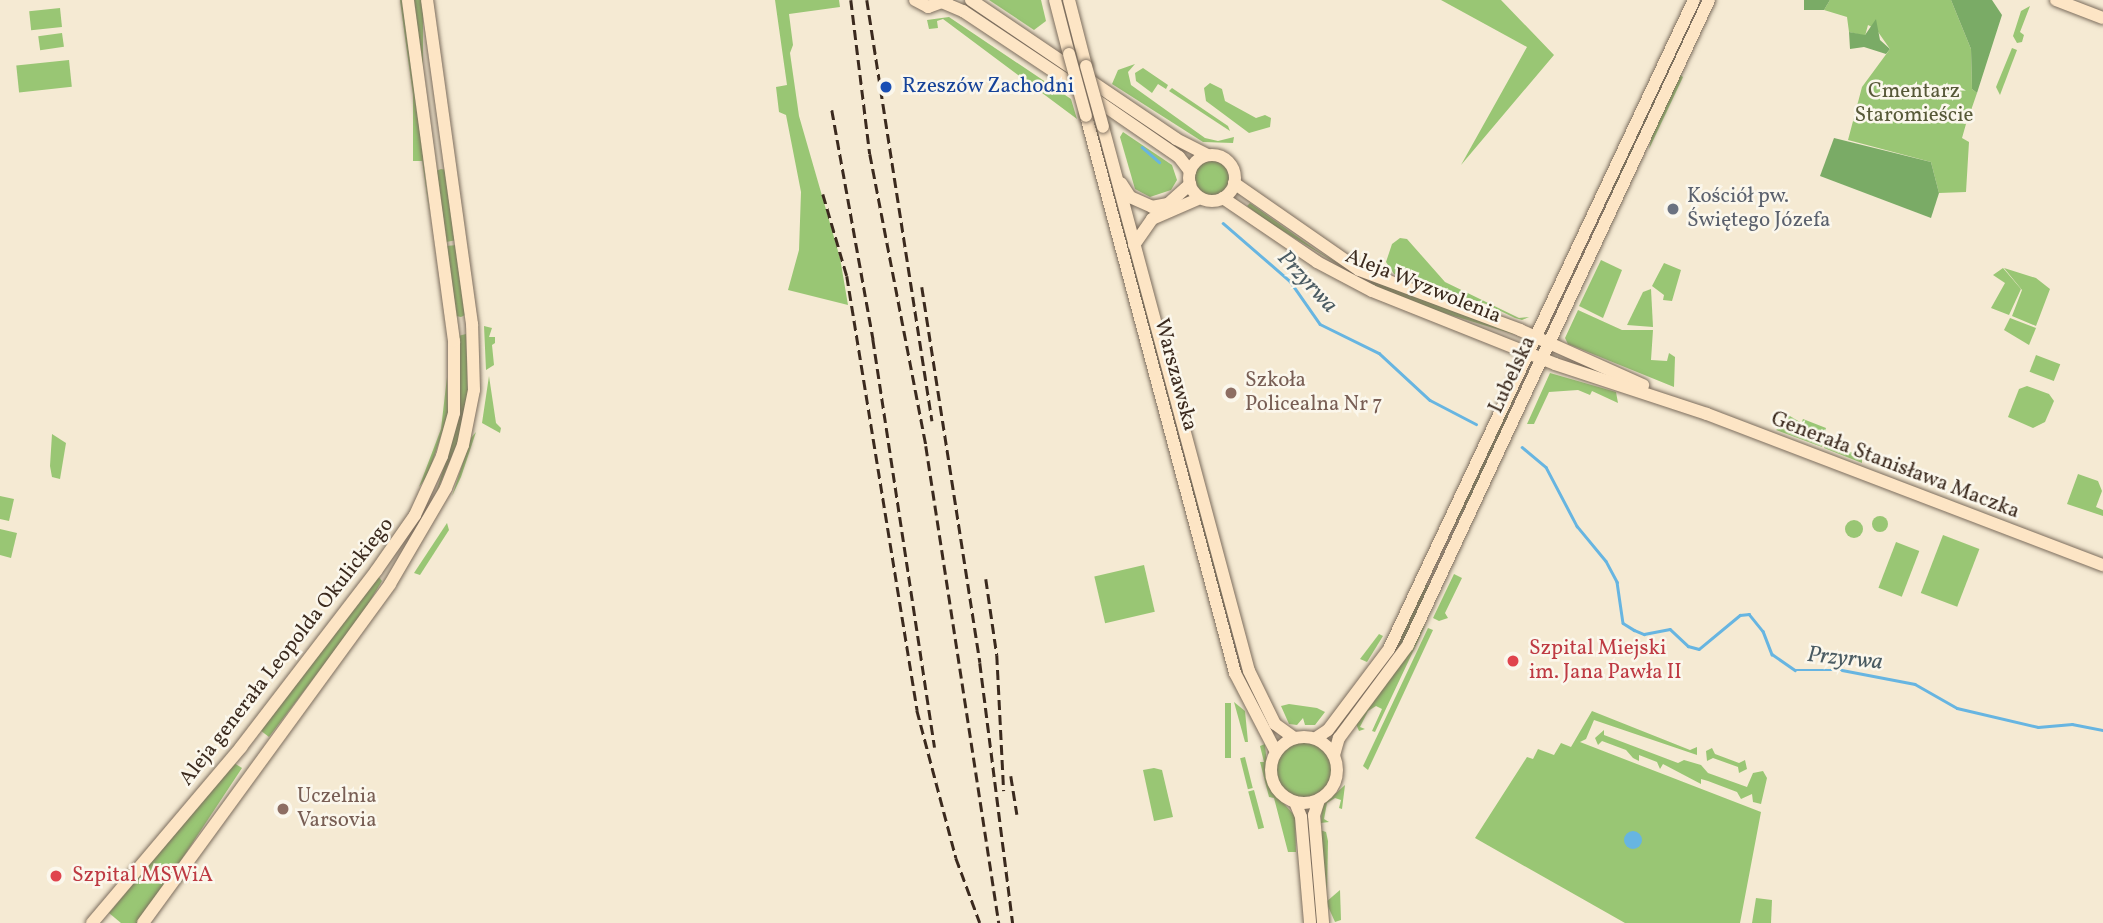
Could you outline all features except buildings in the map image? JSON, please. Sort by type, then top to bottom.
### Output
[{"type":"main road","name":"Aleja generała Leopolda Okulickiego","points":[[92,923],[241,747],[376,571],[422,500],[442,456],[454,413],[453,326],[408,0]]},
{"type":"main road","name":"Aleja generała Leopolda Okulickiego","points":[[143,923],[258,761],[390,583],[436,507],[457,463],[469,423],[474,390],[472,324],[428,0]]},
{"type":"main road","points":[[915,0],[928,7],[945,1],[963,10],[1179,157],[1200,198]]},
{"type":"main road","points":[[971,0],[1176,139],[1206,155],[1229,162],[1234,183],[1223,198],[1200,198],[1152,219],[1134,244]]},
{"type":"main road","name":"Warszawska","points":[[1055,0],[1228,621],[1260,698],[1275,724],[1294,738]]},
{"type":"main road","name":"Warszawska","points":[[1069,0],[1134,244],[1228,621],[1243,693],[1276,752]]},
{"type":"main road","name":"Lubelska","points":[[1544,340],[1694,0]]},
{"type":"main road","name":"Lubelska","points":[[1316,738],[1328,730],[1384,671],[1443,536],[1544,340],[1709,0]]},
{"type":"main road","points":[[2056,0],[2103,18]]},
{"type":"main road","points":[[1116,176],[1130,197],[1152,207],[1168,204],[1206,155]]},
{"type":"main road","points":[[432,173],[436,163],[451,167]]},
{"type":"main road","name":"Aleja Wyzwolenia","points":[[1234,183],[1359,270],[1544,340]]},
{"type":"main road","name":"Aleja Wyzwolenia","points":[[1223,198],[1350,281],[1536,354]]},
{"type":"main road","points":[[453,326],[472,324]]},
{"type":"main road","name":"Generała Stanisława Maczka","points":[[1544,340],[1707,414]]},
{"type":"main road","name":"Lubelska","points":[[1334,755],[1339,737],[1384,671],[1456,542],[1536,354]]},
{"type":"main road","name":"Generała Stanisława Maczka","points":[[1536,354],[1707,414],[2103,567]]},
{"type":"main road","points":[[422,500],[436,507]]},
{"type":"main road","points":[[1443,536],[1456,542]]},
{"type":"main road","points":[[376,571],[385,572],[390,583]]},
{"type":"main road","points":[[1310,923],[1301,817],[1295,802],[1274,784],[1271,767],[1276,752],[1294,738],[1316,738],[1334,755],[1336,780],[1319,800],[1314,816],[1323,923]]},
{"type":"main road","points":[[241,747],[258,761]]},
{"type":"main road","points":[[1295,802],[1319,800]]},
{"type":"green space","points":[[400,0],[404,0],[430,217],[405,37]]},
{"type":"green space","points":[[413,0],[423,0],[423,161],[413,161]]},
{"type":"green space","points":[[775,0],[839,0],[840,7],[789,14],[793,45],[790,53],[799,116],[840,258],[848,305],[788,290],[799,250],[801,192],[786,115],[779,112],[776,87],[787,85]]},
{"type":"green space","points":[[989,0],[1041,0],[1046,21],[1034,30]]},
{"type":"green space","points":[[1441,0],[1501,0],[1554,55],[1461,165],[1527,47]]},
{"type":"green space","points":[[1804,0],[1830,0],[1824,10],[1804,10]]},
{"type":"green space","name":"Cmentarz Staromieście","points":[[1830,0],[1951,0],[1971,49],[1972,89],[1977,93],[1968,119],[1960,122],[1966,124],[1962,138],[1969,142],[1966,192],[1939,193],[1931,162],[1848,140],[1862,87],[1890,49],[1876,29],[1868,25],[1865,36],[1849,32],[1847,17],[1824,10]]},
{"type":"green space","points":[[1951,0],[1992,0],[2002,15],[1977,93],[1972,89],[1971,49]]},
{"type":"green space","points":[[1697,4],[1670,77],[1615,195],[1610,193]]},
{"type":"green space","points":[[2030,6],[2020,32],[2024,35],[2022,42],[2017,43],[2013,36],[2021,11]]},
{"type":"green space","points":[[60,8],[62,27],[31,30],[29,11]]},
{"type":"green space","points":[[949,17],[1071,99],[1077,119],[943,19],[937,21],[938,28],[929,29],[927,20]]},
{"type":"green space","points":[[1876,19],[1880,40],[1890,49],[1886,54],[1864,47],[1850,49],[1849,32],[1865,35]]},
{"type":"green space","points":[[62,33],[64,47],[40,50],[38,36]]},
{"type":"green space","points":[[2012,48],[2017,50],[2000,95],[1996,87]]},
{"type":"green space","points":[[69,60],[72,87],[19,92],[16,66]]},
{"type":"green space","points":[[1135,64],[1128,72],[1131,85],[1205,138],[1218,141],[1234,137],[1233,143],[1203,142],[1112,84],[1118,70]]},
{"type":"green space","points":[[1143,68],[1168,85],[1166,89],[1158,84],[1152,93],[1136,81],[1135,73]]},
{"type":"green space","points":[[1680,75],[1683,77],[1649,149],[1652,135]]},
{"type":"green space","points":[[1210,83],[1222,89],[1225,101],[1256,118],[1265,115],[1271,118],[1270,127],[1249,133],[1206,101],[1204,88]]},
{"type":"green space","points":[[1172,88],[1228,126],[1230,131],[1169,91]]},
{"type":"green space","points":[[1123,132],[1172,165],[1177,180],[1171,190],[1150,197],[1135,189],[1120,137]]},
{"type":"green space","points":[[1834,138],[1931,162],[1939,193],[1931,218],[1820,176]]},
{"type":"green space","points":[[1212,161],[1224,166],[1229,178],[1224,190],[1212,195],[1200,190],[1195,178],[1200,166]]},
{"type":"green space","points":[[447,170],[457,240],[446,242],[436,171]]},
{"type":"green space","points":[[1250,203],[1356,275],[1268,222],[1247,206]]},
{"type":"green space","points":[[1123,221],[1158,351],[1156,354],[1119,222]]},
{"type":"green space","points":[[1400,238],[1407,239],[1445,282],[1519,318],[1529,317],[1522,320],[1515,318],[1486,304],[1394,274],[1386,262],[1392,244]]},
{"type":"green space","points":[[457,245],[465,315],[461,317],[456,316],[446,246]]},
{"type":"green space","points":[[1601,260],[1622,270],[1603,318],[1579,306]]},
{"type":"green space","points":[[1664,263],[1681,270],[1672,301],[1663,300],[1664,295],[1652,286]]},
{"type":"green space","points":[[2003,268],[2021,289],[2009,315],[1991,308],[2005,283],[1993,275]]},
{"type":"green space","points":[[2004,268],[2036,278],[2050,289],[2036,326],[2012,316],[2022,290]]},
{"type":"green space","points":[[1372,281],[1514,332],[1513,334],[1415,304],[1367,283]]},
{"type":"green space","points":[[1651,289],[1653,327],[1627,325],[1643,292]]},
{"type":"green space","points":[[1578,310],[1622,330],[1653,330],[1651,360],[1667,361],[1669,353],[1675,357],[1674,387],[1568,344],[1565,338]]},
{"type":"green space","points":[[2010,318],[2036,328],[2029,345],[2004,330]]},
{"type":"green space","points":[[484,326],[492,328],[489,337],[495,337],[495,343],[492,345],[494,365],[486,370]]},
{"type":"green space","points":[[466,334],[468,395],[459,439],[436,493],[459,418],[458,336]]},
{"type":"green space","points":[[2036,355],[2060,364],[2054,381],[2030,372]]},
{"type":"green space","points":[[1550,373],[1616,392],[1618,403],[1592,391],[1590,395],[1578,390],[1549,392],[1534,424],[1527,424]]},
{"type":"green space","points":[[489,376],[496,423],[501,428],[500,433],[482,423]]},
{"type":"green space","points":[[1523,376],[1488,466],[1453,528],[1452,527]]},
{"type":"green space","points":[[447,377],[448,415],[428,475],[419,487],[441,429]]},
{"type":"green space","points":[[2027,386],[2049,394],[2054,401],[2045,422],[2033,428],[2008,417],[2019,389]]},
{"type":"green space","points":[[1783,412],[1800,422],[1798,429],[1790,427],[1798,431],[1803,419],[1826,428],[1822,447],[1776,430],[1782,426]]},
{"type":"green space","points":[[476,432],[461,477],[452,496],[471,438]]},
{"type":"green space","points":[[52,434],[66,443],[60,479],[52,477],[50,466]]},
{"type":"green space","points":[[1826,442],[1862,457],[1862,463],[1824,448]]},
{"type":"green space","points":[[1190,469],[1229,616],[1227,617],[1184,470]]},
{"type":"green space","points":[[2078,474],[2098,481],[2102,491],[2096,507],[2103,510],[2103,516],[2067,504]]},
{"type":"green space","points":[[0,496],[14,499],[9,521],[0,519]]},
{"type":"green space","points":[[1877,516],[1883,516],[1888,524],[1886,530],[1877,532],[1872,527],[1872,521]]},
{"type":"green space","points":[[1854,520],[1860,523],[1863,529],[1860,535],[1854,538],[1848,535],[1845,529],[1848,523]]},
{"type":"green space","points":[[447,523],[449,530],[420,575],[414,573]]},
{"type":"green space","points":[[0,529],[17,533],[11,558],[0,555]]},
{"type":"green space","points":[[1943,535],[1979,549],[1957,607],[1921,593]]},
{"type":"green space","points":[[1896,542],[1919,551],[1902,597],[1878,588]]},
{"type":"green space","points":[[1144,565],[1155,612],[1105,623],[1094,576]]},
{"type":"green space","points":[[1454,574],[1462,578],[1445,613],[1448,618],[1439,621],[1433,618]]},
{"type":"green space","points":[[378,576],[382,581],[361,616],[269,737],[260,730]]},
{"type":"green space","points":[[1425,584],[1429,586],[1395,659],[1387,665]]},
{"type":"green space","points":[[1426,624],[1375,732],[1372,731],[1382,709],[1376,706],[1368,711],[1360,727],[1365,729],[1359,731],[1356,724]]},
{"type":"green space","points":[[1428,628],[1433,630],[1368,770],[1363,766]]},
{"type":"green space","points":[[1379,634],[1383,636],[1367,662],[1360,659]]},
{"type":"green space","points":[[1234,702],[1245,711],[1248,742],[1245,742]]},
{"type":"green space","points":[[1225,703],[1231,703],[1231,758],[1225,758]]},
{"type":"green space","points":[[1289,704],[1317,708],[1325,712],[1315,725],[1305,725],[1303,718],[1297,725],[1289,724],[1281,706]]},
{"type":"green space","points":[[1592,711],[1690,750],[1697,747],[1697,755],[1594,720],[1586,739],[1580,742],[1761,812],[1740,923],[1625,923],[1475,838],[1527,757],[1533,759],[1538,749],[1554,755],[1561,743],[1571,747]]},
{"type":"green space","points":[[1604,730],[1604,735],[1678,763],[1684,760],[1701,765],[1708,773],[1747,787],[1753,773],[1763,771],[1767,778],[1761,804],[1753,802],[1752,794],[1741,799],[1737,792],[1701,779],[1701,784],[1663,764],[1660,769],[1657,762],[1639,755],[1639,761],[1626,750],[1602,741],[1598,745],[1595,738]]},
{"type":"green space","points":[[1304,742],[1315,744],[1324,750],[1330,759],[1330,781],[1324,790],[1315,796],[1304,798],[1293,796],[1284,790],[1278,781],[1276,770],[1278,759],[1284,750],[1293,744]]},
{"type":"green space","points":[[1265,744],[1269,787],[1295,816],[1296,852],[1288,852],[1274,798],[1269,797],[1260,762],[1264,762],[1260,746]]},
{"type":"green space","points":[[1712,748],[1715,754],[1739,763],[1745,760],[1747,769],[1739,773],[1738,767],[1713,758],[1707,761],[1706,751]]},
{"type":"green space","points":[[1245,757],[1253,788],[1248,789],[1240,758]]},
{"type":"green space","points":[[234,763],[242,768],[174,871],[137,923],[121,923],[109,913]]},
{"type":"green space","points":[[1143,770],[1162,770],[1173,817],[1154,821]]},
{"type":"green space","points":[[1345,785],[1342,809],[1339,808],[1341,800],[1335,798],[1327,803],[1324,819],[1329,822],[1321,823],[1322,806]]},
{"type":"green space","points":[[1254,790],[1264,828],[1258,829],[1248,792]]},
{"type":"green space","points":[[1320,830],[1326,832],[1328,841],[1327,891]]},
{"type":"green space","points":[[1340,890],[1341,920],[1335,922],[1326,902]]},
{"type":"green space","points":[[1756,898],[1772,900],[1771,923],[1752,923]]},
{"type":"water","points":[[1633,831],[1639,834],[1642,840],[1639,846],[1633,849],[1627,846],[1624,840],[1627,834]]},
{"type":"waterway","name":"Przyrwa","points":[[1142,147],[1159,162]]},
{"type":"waterway","name":"Przyrwa","points":[[1223,223],[1290,281],[1320,324],[1379,353],[1430,400],[1476,424]]},
{"type":"waterway","name":"Przyrwa","points":[[1522,447],[1546,467],[1577,526],[1606,561],[1617,582],[1623,623],[1634,630],[1644,634],[1670,629],[1688,646],[1699,649],[1740,615],[1749,614],[1763,631],[1772,654],[1795,670],[1842,670],[1915,684],[1957,708],[2038,727],[2072,724],[2103,730]]},
{"type":"railway","points":[[851,0],[870,154],[926,446],[999,923]]},
{"type":"railway","points":[[867,0],[932,421]]},
{"type":"railway","points":[[832,110],[873,339],[935,747]]},
{"type":"railway","points":[[823,194],[847,276],[917,710],[956,858],[980,923]]},
{"type":"railway","points":[[922,287],[980,663],[1013,923]]},
{"type":"railway","points":[[986,579],[997,655],[1004,791]]},
{"type":"railway","points":[[1011,776],[1017,815]]},
{"type":"place","name":"Rzeszów Zachodni","points":[[886,87]]},
{"type":"place","name":"Kościół pw. Świętego Józefa","points":[[1673,209]]},
{"type":"place","name":"Szkoła Policealna Nr 7","points":[[1231,393]]},
{"type":"place","name":"Szpital Miejski im. Jana Pawła II","points":[[1513,661]]},
{"type":"place","name":"Uczelnia Varsovia","points":[[283,809]]},
{"type":"place","name":"Szpital MSWiA","points":[[56,876]]}]
